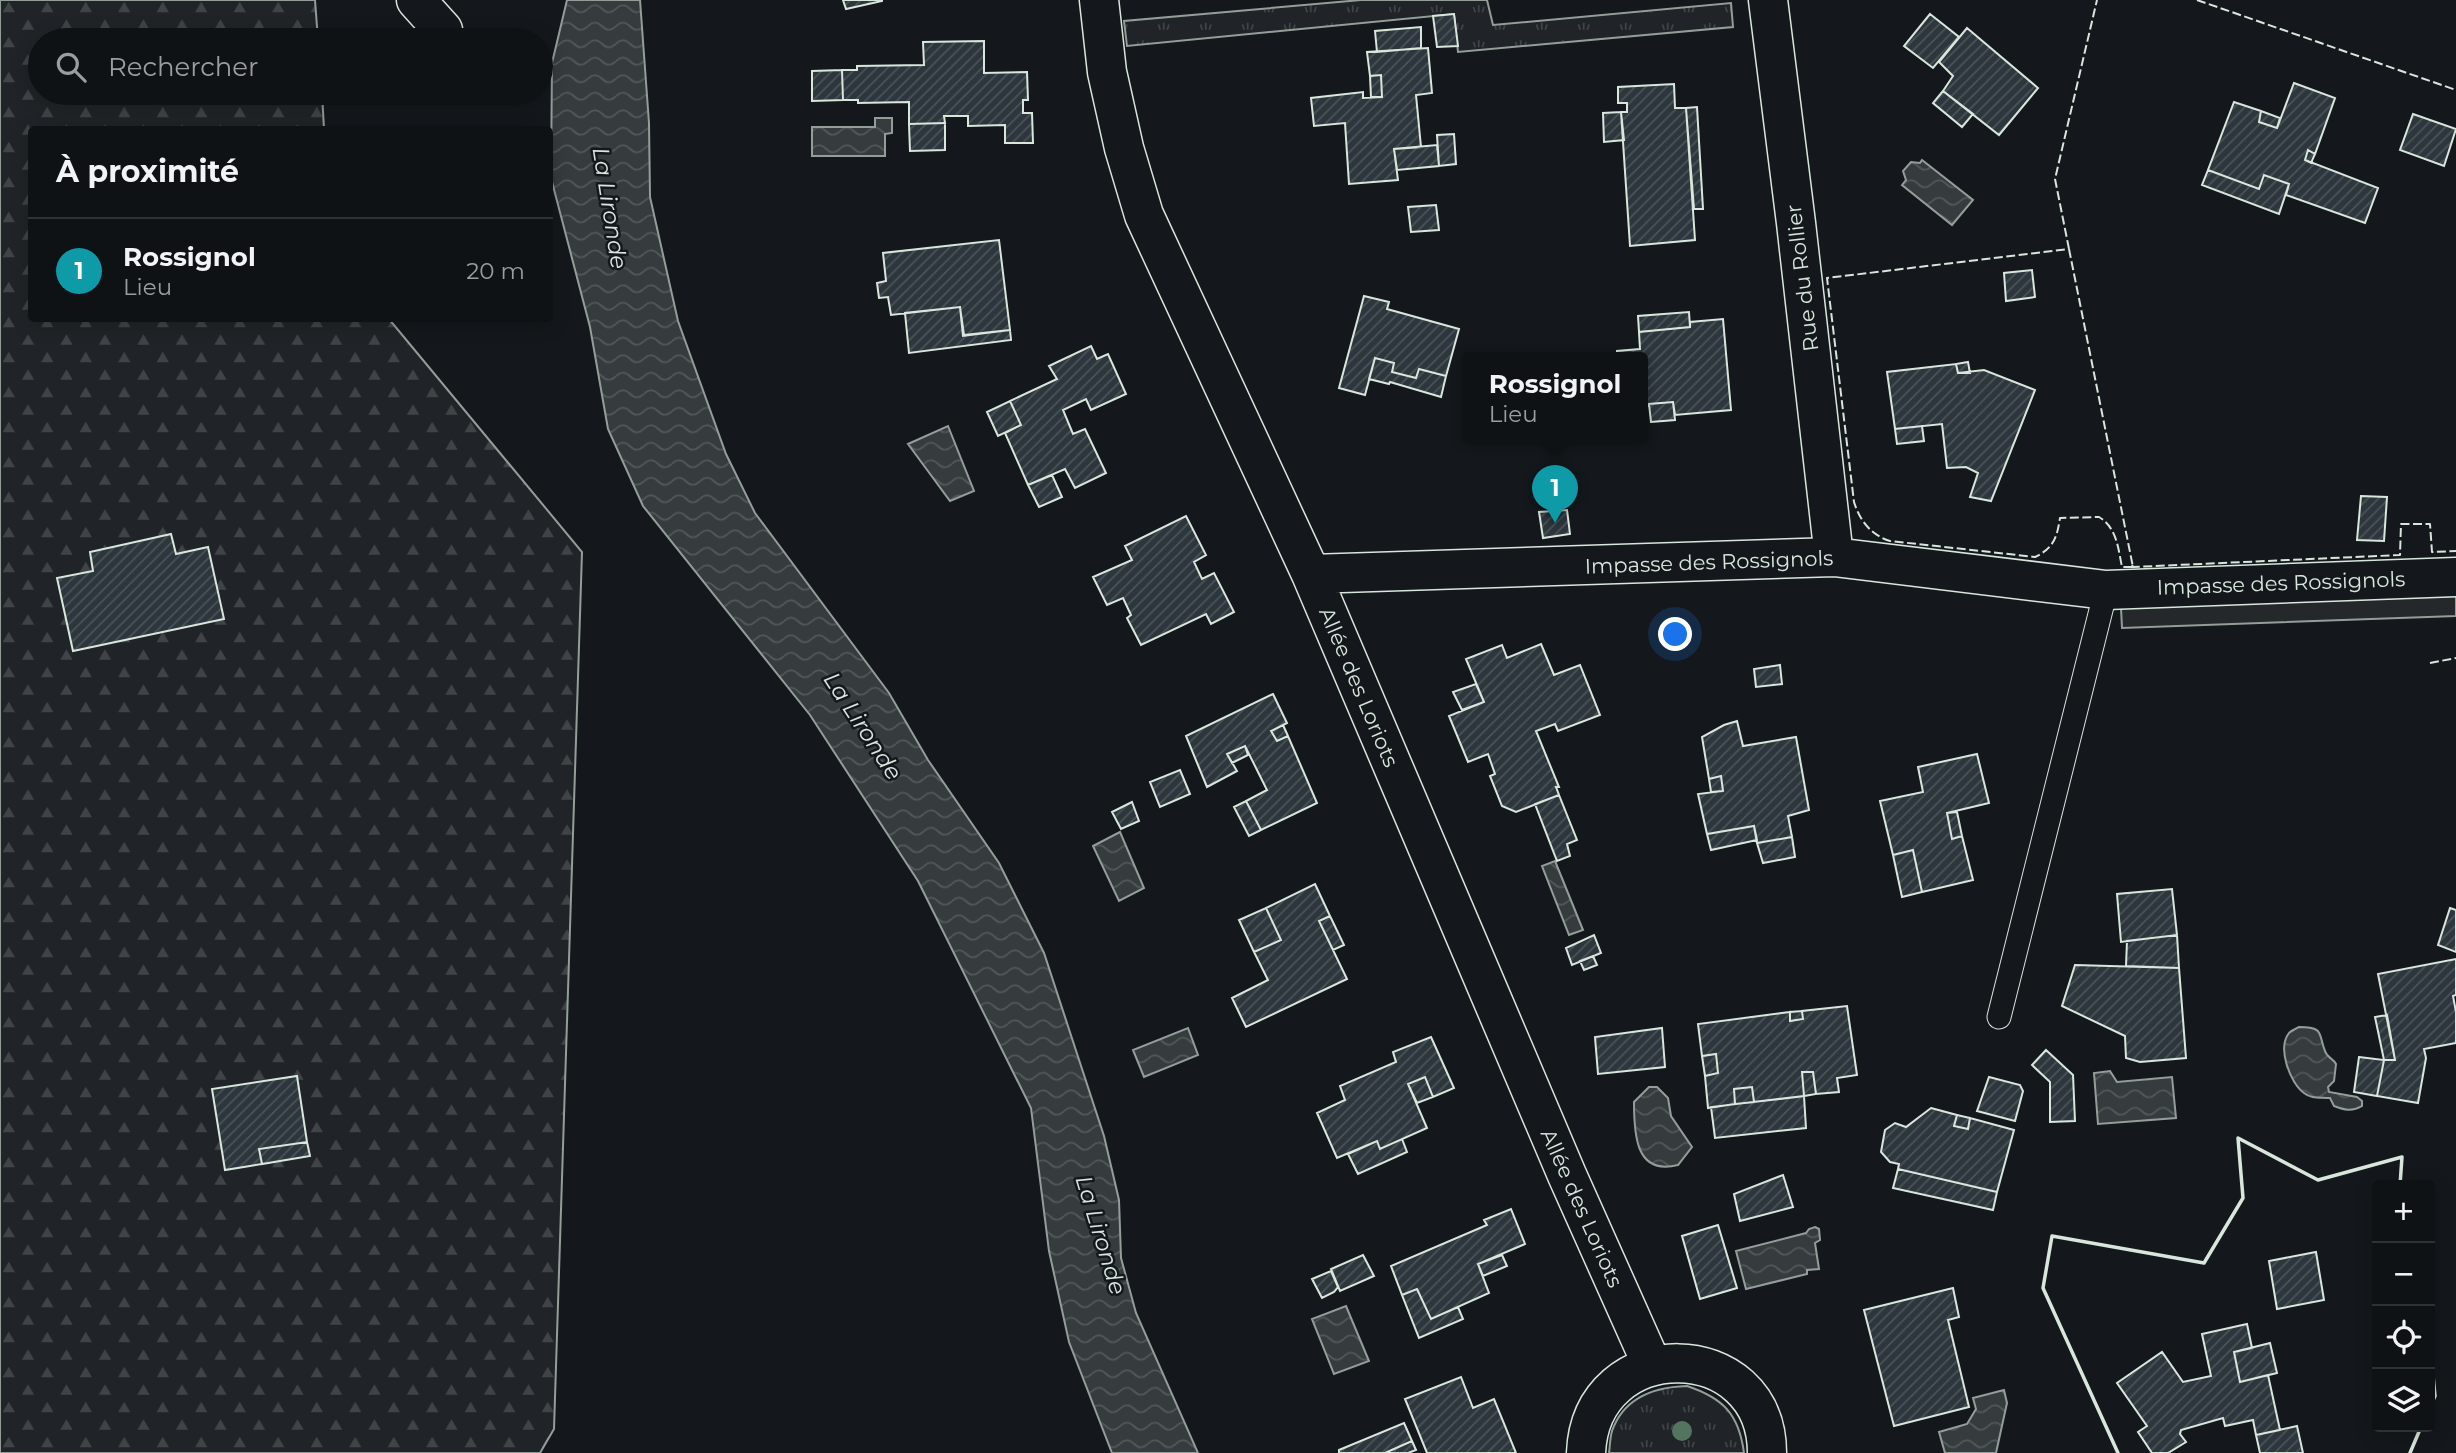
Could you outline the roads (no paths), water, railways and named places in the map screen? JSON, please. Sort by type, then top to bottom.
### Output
[{"type":"street","points":[[416,0],[441,28]]},
{"type":"street","name":"Allée des Loriots","points":[[1099,0],[1107,72],[1124,148],[1144,215],[1311,574],[1567,1175],[1652,1365]]},
{"type":"street","name":"Rue du Rollier","points":[[1768,0],[1834,556]]},
{"type":"street","name":"Impasse des Rossignols","points":[[1311,574],[1834,556],[2106,590],[2456,577]]},
{"type":"street","points":[[1586,1453],[1590,1424],[1608,1393],[1636,1371],[1670,1362],[1705,1366],[1736,1384],[1758,1411],[1764,1428],[1767,1453]]},
{"type":"lane","points":[[1999,1017],[2106,590]]},
{"type":"water","name":"La Lironde","points":[[567,0],[640,0],[649,123],[650,197],[678,321],[726,454],[755,513],[889,693],[928,760],[999,863],[1044,953],[1104,1136],[1119,1200],[1121,1258],[1136,1313],[1198,1453],[1112,1453],[1069,1342],[1049,1251],[1031,1108],[918,881],[810,715],[643,506],[608,429],[590,327],[553,186],[553,59]]},
{"type":"water","points":[[875,118],[892,118],[892,133],[885,134],[885,156],[812,156],[812,127],[875,127]]},
{"type":"water","points":[[1922,160],[1973,200],[1952,225],[1902,185],[1906,180],[1903,171],[1911,162],[1920,163]]},
{"type":"water","points":[[948,426],[974,491],[950,501],[908,444]]},
{"type":"water","points":[[1120,832],[1144,888],[1119,901],[1093,846]]},
{"type":"water","points":[[1555,861],[1583,930],[1569,935],[1542,866]]},
{"type":"water","points":[[2299,1027],[2317,1030],[2326,1053],[2336,1064],[2334,1081],[2328,1087],[2329,1092],[2357,1097],[2362,1101],[2362,1106],[2351,1110],[2341,1109],[2334,1106],[2330,1098],[2304,1093],[2294,1082],[2284,1047],[2289,1033]]},
{"type":"water","points":[[1188,1028],[1198,1055],[1144,1077],[1133,1050]]},
{"type":"water","points":[[2110,1071],[2117,1082],[2172,1077],[2176,1118],[2098,1124],[2094,1073]]},
{"type":"water","points":[[1649,1087],[1657,1087],[1668,1098],[1671,1116],[1692,1147],[1678,1165],[1664,1167],[1653,1164],[1645,1158],[1640,1149],[1634,1102]]},
{"type":"water","points":[[1815,1227],[1819,1229],[1820,1240],[1815,1243],[1819,1269],[1807,1270],[1807,1274],[1746,1289],[1736,1251],[1806,1233]]},
{"type":"water","points":[[1346,1306],[1369,1361],[1334,1374],[1312,1319]]},
{"type":"water","points":[[2004,1390],[2007,1403],[1996,1453],[1945,1453],[1939,1432],[1967,1424],[1976,1409],[1973,1398]]},
{"type":"place","name":"Rossignol","points":[[1555,523]]}]
